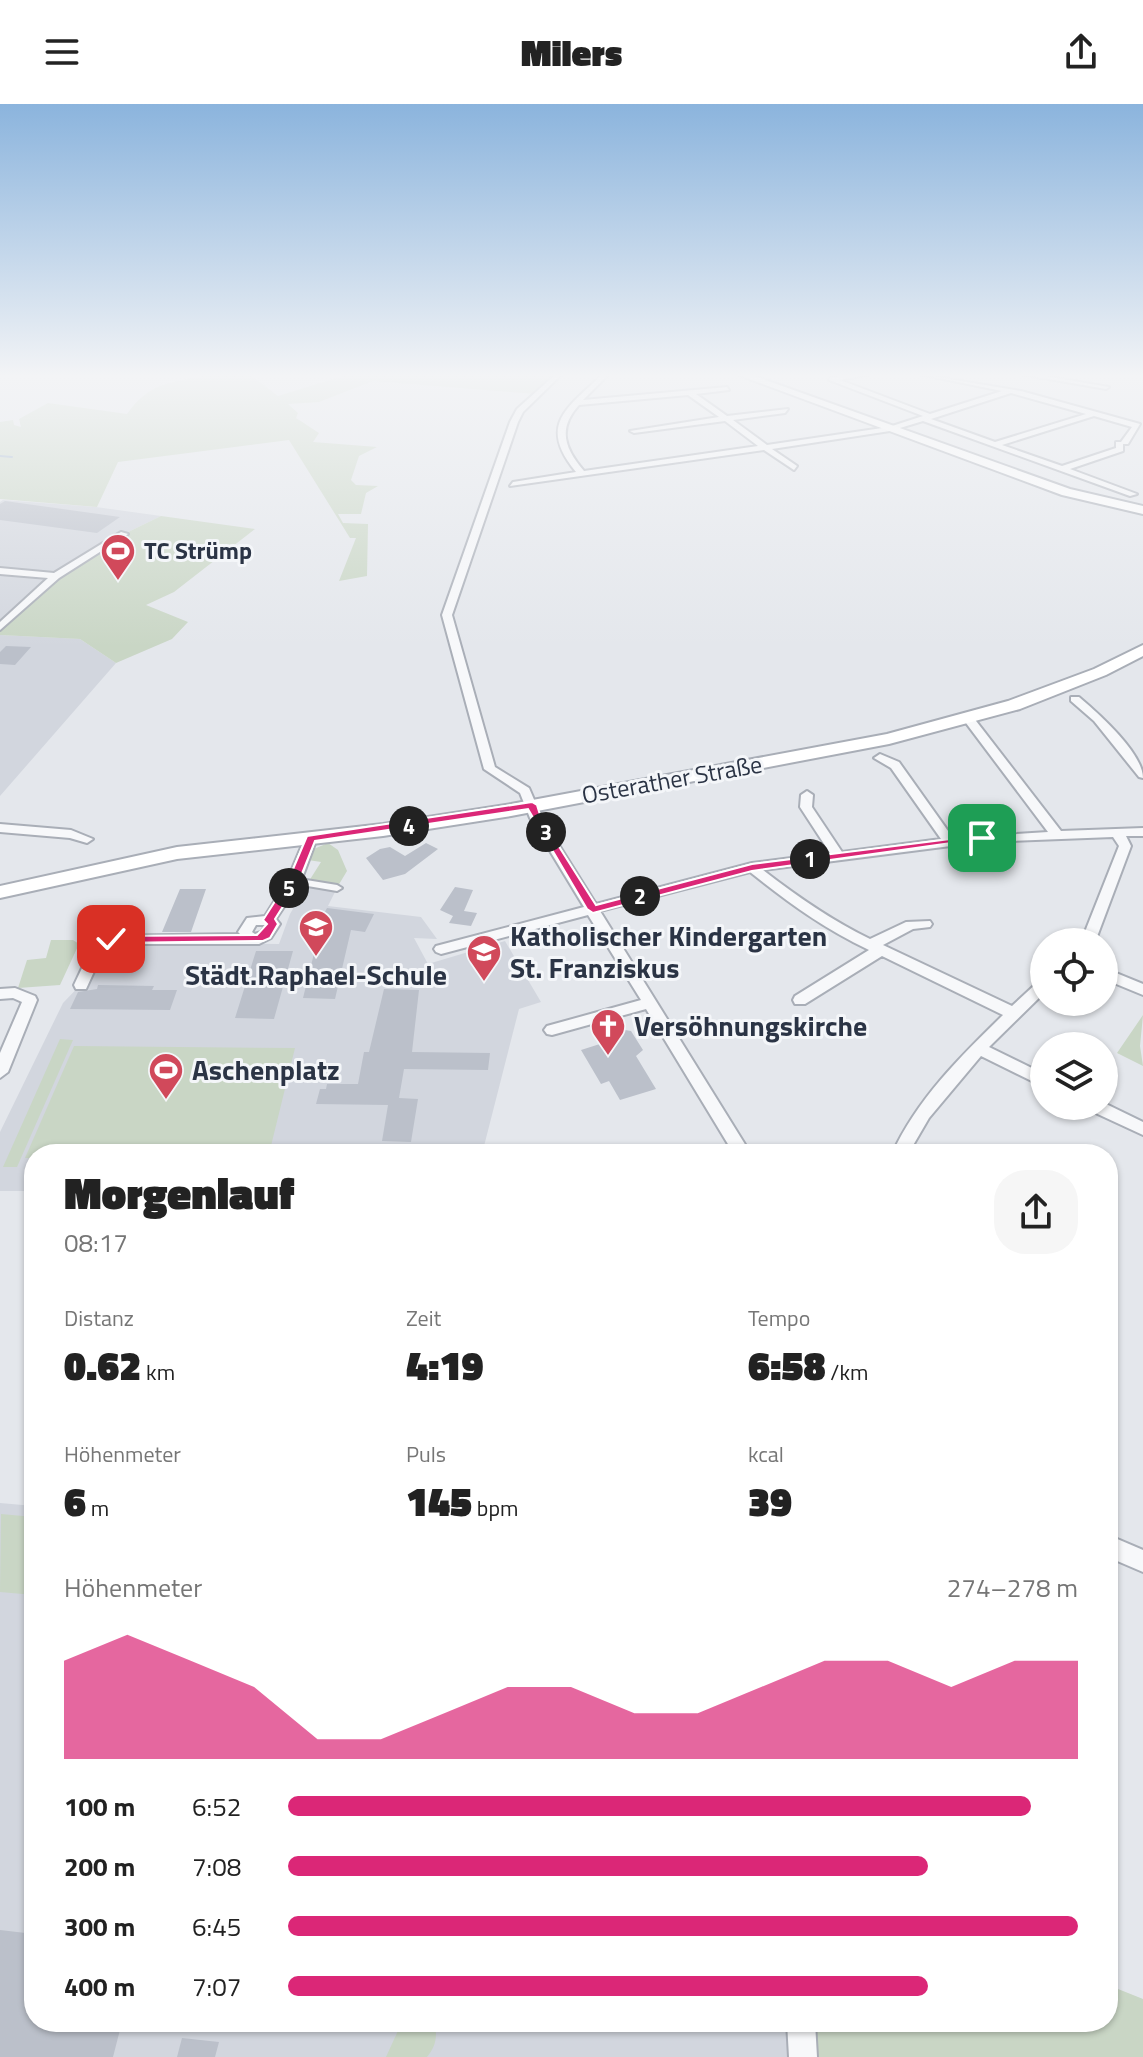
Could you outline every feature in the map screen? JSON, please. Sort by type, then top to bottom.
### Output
[{"type":"main road","points":[[993,465],[1081,496],[1143,510]]},
{"type":"main road","name":"Osterather Straße","points":[[0,892],[148,858],[311,838],[532,805],[873,742],[969,719],[1058,689],[1143,650]]},
{"type":"street","points":[[499,465],[447,615],[490,769],[525,791],[536,818],[737,1144]]},
{"type":"street","points":[[573,465],[581,473]]},
{"type":"street","points":[[513,484],[637,465]]},
{"type":"street","points":[[790,465],[794,468]]},
{"type":"street","points":[[1056,465],[1133,494]]},
{"type":"street","points":[[1064,468],[1072,465]]},
{"type":"street","points":[[0,627],[56,576],[124,534]]},
{"type":"street","points":[[0,571],[56,576]]},
{"type":"street","points":[[1075,699],[1098,719],[1143,774]]},
{"type":"street","points":[[969,719],[1058,836]]},
{"type":"street","points":[[880,758],[895,765],[949,842]]},
{"type":"street","points":[[807,795],[806,807],[838,855]]},
{"type":"street","points":[[0,828],[71,834],[87,839]]},
{"type":"street","points":[[441,949],[752,867],[949,842],[1143,832]]},
{"type":"street","points":[[1093,928],[1125,846],[1118,834]]},
{"type":"street","points":[[81,985],[96,952],[111,939],[259,939],[266,935],[273,924],[269,920],[294,881],[311,838]]},
{"type":"street","points":[[752,867],[798,904],[876,947],[1013,1013]]},
{"type":"street","points":[[294,881],[337,888]]},
{"type":"street","points":[[800,1000],[876,954],[876,941],[911,925],[925,924]]},
{"type":"street","points":[[1118,981],[1143,994]]},
{"type":"street","points":[[0,994],[15,993],[30,1000],[0,1072]]},
{"type":"street","points":[[905,1144],[914,1125],[1030,998]]},
{"type":"street","points":[[552,1030],[650,1003]]},
{"type":"street","points":[[980,1049],[1030,1074]]},
{"type":"street","points":[[1118,1117],[1143,1129]]},
{"type":"street","points":[[1118,1550],[1143,1561]]},
{"type":"street","points":[[802,2032],[803,2057]]},
{"type":"shaded area","points":[[0,502],[96,507],[161,516],[124,534],[0,627]]},
{"type":"shaded area","points":[[0,635],[80,639],[116,663],[0,796]]},
{"type":"shaded area","points":[[307,885],[336,890],[328,906],[421,917],[437,939],[414,938],[428,964],[505,941],[541,1002],[519,1009],[485,1144],[24,1144],[24,1191],[0,1191],[0,1132],[63,1003],[89,976],[101,950],[113,943],[279,944],[290,914]]},
{"type":"shaded area","points":[[0,1503],[24,1505],[24,2032],[787,2032],[787,2057],[0,2057]]},
{"type":"green space","points":[[0,465],[117,465],[97,507],[0,499]]},
{"type":"green space","points":[[305,465],[356,465],[351,480],[356,485],[378,486],[366,493],[361,514],[338,514],[343,523],[368,524],[367,576],[339,581],[356,538],[350,538]]},
{"type":"green space","name":"TC Strümp","points":[[161,516],[255,529],[174,592],[146,605],[188,622],[172,639],[116,663],[80,639],[0,635],[0,627],[56,576],[124,534]]},
{"type":"green space","points":[[328,843],[338,850],[347,871],[338,886],[309,881],[321,862],[308,860],[309,851]]},
{"type":"green space","points":[[51,940],[73,940],[79,944],[60,985],[18,988],[27,960],[46,958]]},
{"type":"green space","points":[[1143,1015],[1140,1046],[1143,1066],[1118,1052]]},
{"type":"green space","points":[[60,1039],[73,1040],[27,1144],[24,1144],[17,1167],[3,1167]]},
{"type":"green space","name":"Aschenplatz","points":[[74,1046],[295,1048],[271,1144],[31,1144]]},
{"type":"green space","points":[[1,1514],[24,1516],[24,1594],[0,1592]]},
{"type":"green space","points":[[1118,1989],[1143,1999],[1143,2057],[807,2057],[806,2032],[1118,2032]]},
{"type":"green space","points":[[397,2032],[436,2032],[427,2057],[386,2057]]},
{"type":"building","points":[[5,501],[120,517],[97,533],[0,520],[0,504]]},
{"type":"building","points":[[6,646],[31,647],[15,665],[0,664],[0,652]]},
{"type":"building","points":[[426,843],[438,849],[405,874],[383,880],[366,858],[390,847],[405,856]]},
{"type":"building","points":[[455,887],[473,890],[464,911],[477,913],[471,926],[449,923],[453,916],[440,910]]},
{"type":"building","points":[[180,889],[206,889],[191,932],[162,932]]},
{"type":"building","points":[[327,908],[374,914],[365,932],[351,930],[335,999],[303,998],[320,921]]},
{"type":"building","points":[[256,951],[293,951],[274,1019],[235,1018]]},
{"type":"building","points":[[98,985],[154,986],[152,990],[177,990],[170,1010],[70,1009],[78,992],[97,989]]},
{"type":"building","points":[[384,989],[419,990],[412,1052],[490,1053],[488,1070],[404,1069],[399,1098],[418,1099],[411,1142],[382,1141],[388,1105],[316,1104],[320,1089],[326,1089],[327,1084],[358,1084],[364,1052],[369,1052]]},
{"type":"building","name":"Versöhnungskirche","points":[[631,1031],[643,1050],[636,1056],[656,1089],[620,1100],[609,1081],[601,1084],[581,1050],[603,1043],[601,1040],[606,1039],[604,1036]]},
{"type":"building","points":[[0,1930],[24,1933],[24,2032],[119,2032],[113,2057],[0,2057]]},
{"type":"building","points":[[182,2038],[219,2042],[215,2057],[177,2057]]},
{"type":"place","name":"TC Strümp","points":[[118,582]]},
{"type":"place","name":"Städt.Raphael-Schule","points":[[316,958]]},
{"type":"place","name":"Katholischer Kindergarten St. Franziskus","points":[[484,983]]},
{"type":"place","name":"Versöhnungskirche","points":[[608,1057]]},
{"type":"place","name":"Aschenplatz","points":[[166,1101]]},
{"type":"route","points":[[111,939],[259,939],[273,924],[269,920],[294,881],[311,838],[383,830],[532,805],[536,818],[593,909],[752,867],[982,838]]}]
